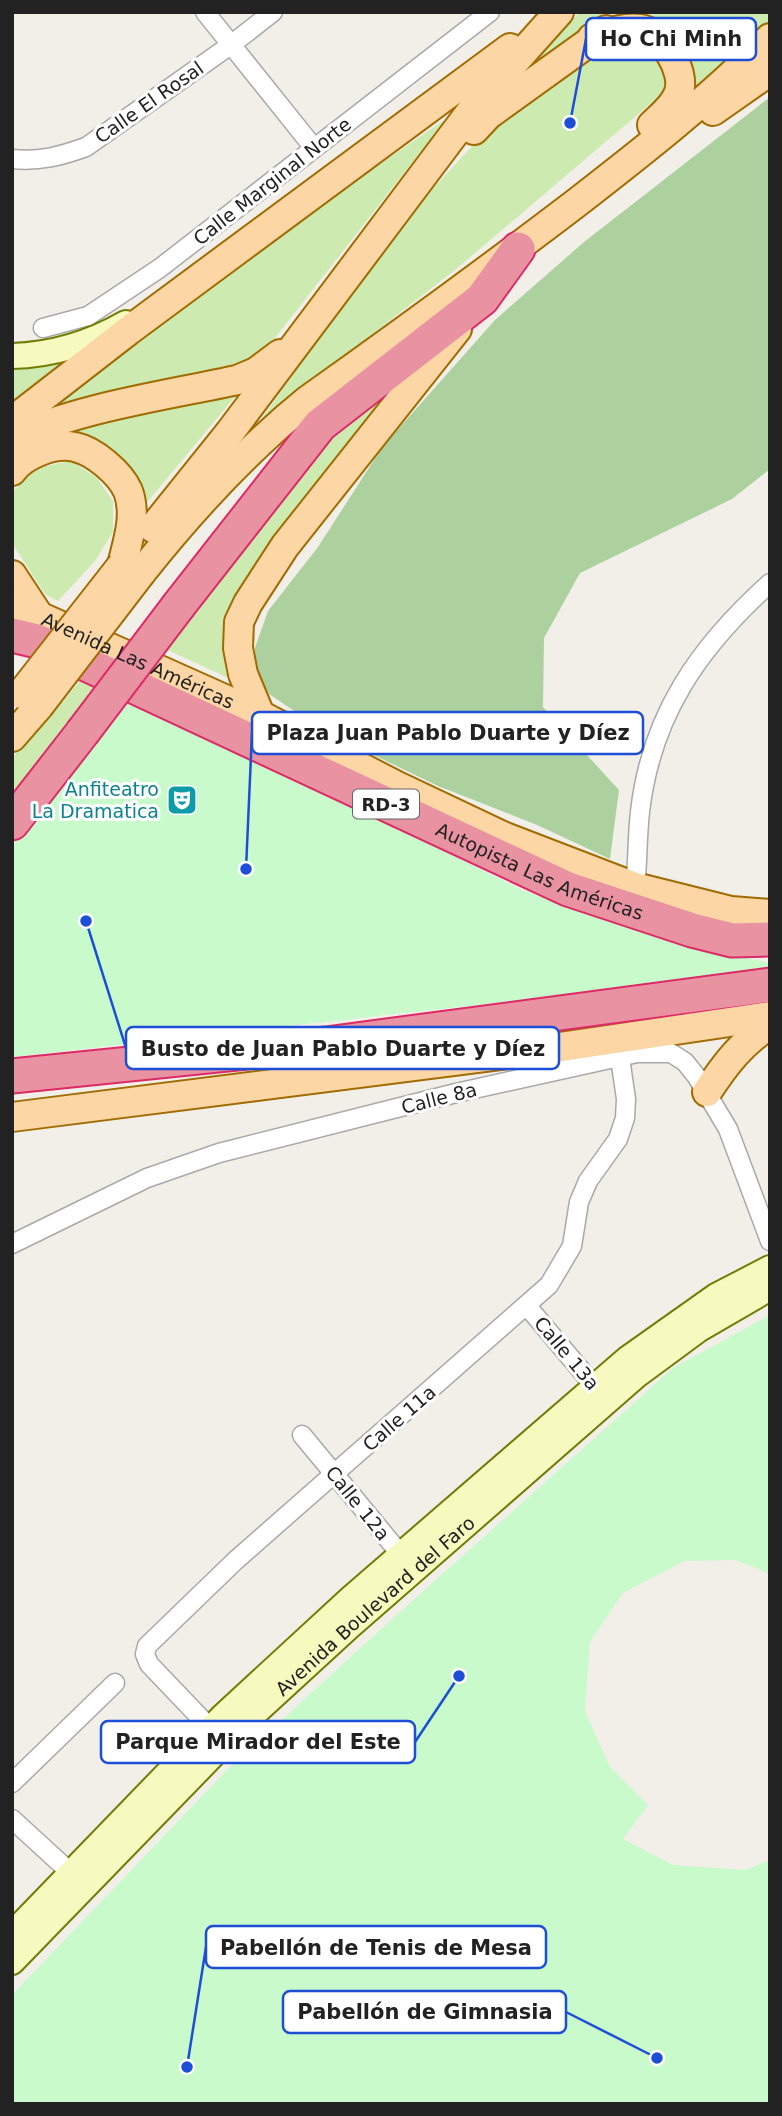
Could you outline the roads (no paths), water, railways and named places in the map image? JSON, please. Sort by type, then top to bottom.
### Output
[{"type":"highway","points":[[12,823],[320,425],[482,299],[518,249]]},
{"type":"highway","name":"Autopista Las Américas","points":[[25,625],[37,641],[568,889],[692,930],[732,940],[770,939]]},
{"type":"highway","points":[[12,1076],[326,1044],[770,985]]},
{"type":"main road","points":[[410,195],[488,115],[592,38],[636,12]]},
{"type":"main road","points":[[12,737],[24,702],[132,569],[230,432],[475,106],[557,14]]},
{"type":"main road","points":[[12,421],[128,331],[557,14]]},
{"type":"main road","points":[[552,222],[629,144],[670,108],[680,91],[678,70],[671,55],[659,39],[651,34],[643,30],[624,29],[592,38]]},
{"type":"main road","points":[[132,569],[275,426],[518,249],[705,99],[770,38]]},
{"type":"main road","points":[[618,170],[734,98],[770,72]]},
{"type":"main road","points":[[260,715],[243,674],[238,648],[239,621],[248,603],[285,546],[482,299]]},
{"type":"main road","points":[[12,439],[27,431],[90,412],[237,380],[256,372],[282,353],[330,301]]},
{"type":"main road","points":[[12,471],[18,463],[38,452],[58,448],[75,447],[107,463],[127,489],[132,508],[132,569]]},
{"type":"main road","points":[[12,575],[25,625]]},
{"type":"main road","name":"Avenida Las Américas","points":[[12,604],[25,625],[260,715],[397,786],[505,837],[635,887],[731,911],[770,914]]},
{"type":"main road","points":[[12,1117],[669,1042],[770,1016]]},
{"type":"main road","points":[[707,1092],[727,1060],[750,1038],[770,1024]]},
{"type":"street","points":[[205,12],[314,148]]},
{"type":"street","name":"Calle El Rosal","points":[[12,159],[33,162],[86,147],[273,12]]},
{"type":"street","name":"Calle Marginal Norte","points":[[43,328],[88,316],[140,281],[490,12]]},
{"type":"street","points":[[12,356],[31,356],[74,346],[107,334],[196,283]]},
{"type":"street","points":[[635,887],[640,812],[654,744],[679,689],[704,650],[770,583]]},
{"type":"street","points":[[669,1042],[707,1092],[728,1129],[770,1241]]},
{"type":"street","name":"Calle 8a","points":[[12,1244],[147,1178],[219,1153],[456,1093],[620,1058],[669,1042]]},
{"type":"street","name":"Calle 11a","points":[[211,1729],[149,1664],[145,1654],[147,1646],[236,1560],[549,1285],[572,1246],[579,1202],[588,1181],[618,1139],[625,1118],[626,1099],[620,1058]]},
{"type":"street","name":"Avenida Boulevard del Faro","points":[[601,1394],[627,1359],[716,1296],[770,1268]]},
{"type":"street","name":"Avenida Boulevard del Faro","points":[[12,1962],[242,1725],[408,1563],[601,1394],[698,1330],[770,1288]]},
{"type":"street","name":"Calle 13a","points":[[527,1306],[601,1394]]},
{"type":"street","name":"Calle 12a","points":[[302,1435],[408,1563]]},
{"type":"street","name":"Avenida Boulevard del Faro","points":[[12,1934],[211,1729],[351,1598],[408,1563]]},
{"type":"street","points":[[12,1783],[115,1683]]},
{"type":"street","points":[[12,1819],[71,1873]]},
{"type":"place","name":"Ho Chi Minh","points":[[570,123]]},
{"type":"place","name":"Anfiteatro La Dramatica","points":[[182,800]]},
{"type":"place","name":"Plaza Juan Pablo Duarte y Díez","points":[[246,869]]},
{"type":"place","name":"Busto de Juan Pablo Duarte y Díez","points":[[86,921]]},
{"type":"place","name":"Parque Mirador del Este","points":[[459,1676]]},
{"type":"place","name":"Pabellón de Gimnasia","points":[[657,2058]]},
{"type":"place","name":"Pabellón de Tenis de Mesa","points":[[187,2067]]}]
